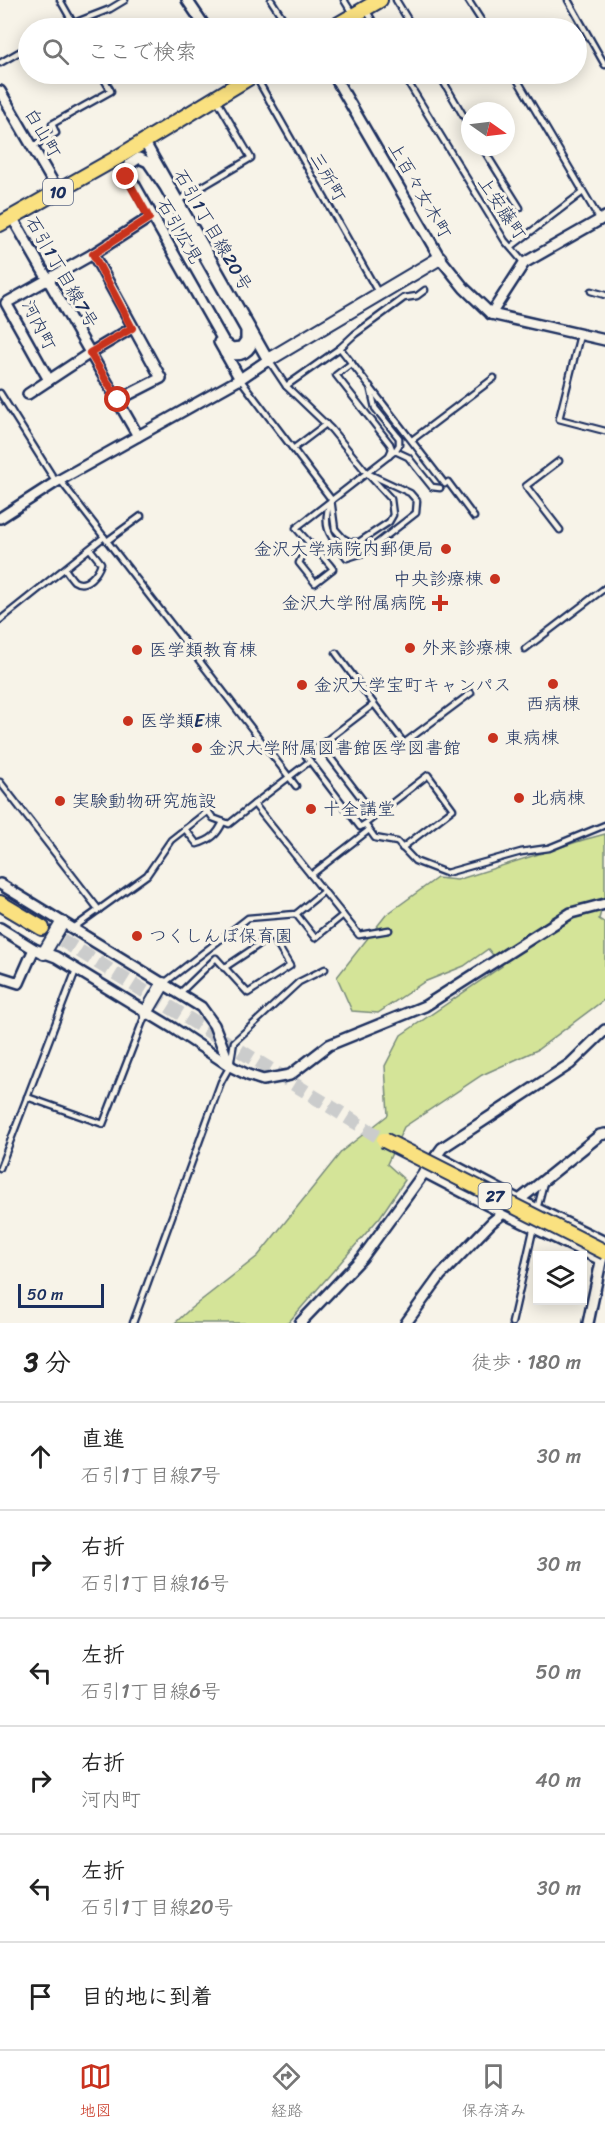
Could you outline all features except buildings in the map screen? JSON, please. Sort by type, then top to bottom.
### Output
[{"type":"main road","points":[[349,18],[380,0]]},
{"type":"main road","name":"10","points":[[6,221],[115,159],[215,98],[231,84]]},
{"type":"main road","points":[[0,903],[42,928]]},
{"type":"main road","name":"27","points":[[384,1140],[603,1256]]},
{"type":"street","points":[[187,0],[199,18]]},
{"type":"street","name":"上百々女木町","points":[[339,84],[440,258],[464,288],[491,314]]},
{"type":"street","name":"白山町","points":[[0,91],[58,191]]},
{"type":"street","name":"石引1丁目線20号","points":[[144,141],[268,360]]},
{"type":"street","name":"石引広見","points":[[142,158],[147,162],[165,187],[246,330],[246,340],[241,346],[232,348],[224,342],[129,175],[128,170],[133,160],[142,158]]},
{"type":"street","points":[[115,159],[240,380]]},
{"type":"street","name":"河内町","points":[[49,380],[6,303],[93,254],[149,218]]},
{"type":"street","points":[[602,219],[524,263],[491,314],[605,340]]},
{"type":"street","name":"石引1丁目線7号","points":[[6,221],[47,279],[138,436]]},
{"type":"street","points":[[93,254],[161,378],[118,400]]},
{"type":"street","points":[[0,518],[58,481],[240,380],[268,360],[440,258]]},
{"type":"street","points":[[28,394],[132,328]]},
{"type":"street","points":[[225,353],[238,356],[245,353],[251,348],[254,336]]},
{"type":"street","points":[[0,884],[201,1007],[214,1025],[230,1066]]},
{"type":"street","points":[[0,928],[39,951],[56,957],[173,1028],[230,1066],[263,1080],[290,1075],[329,1045],[425,1006],[570,913],[605,904]]},
{"type":"street","points":[[0,977],[19,984],[39,951],[67,926]]},
{"type":"street","points":[[146,1013],[163,984]]},
{"type":"street","points":[[300,1323],[362,1258],[442,1148],[570,1064],[605,1030]]},
{"type":"street","points":[[406,1323],[440,1276],[503,1213],[600,1135],[605,1134]]},
{"type":"street","points":[[436,1155],[605,1244],[588,1323]]},
{"type":"street","points":[[424,1172],[533,1228],[603,1256]]},
{"type":"lane","points":[[60,0],[70,18]]},
{"type":"lane","points":[[91,18],[125,0]]},
{"type":"lane","points":[[271,0],[283,18]]},
{"type":"lane","points":[[344,0],[366,18]]},
{"type":"lane","points":[[396,0],[407,18]]},
{"type":"lane","points":[[468,0],[480,18]]},
{"type":"lane","points":[[568,0],[578,18]]},
{"type":"lane","points":[[587,33],[605,65]]},
{"type":"lane","points":[[0,63],[18,53]]},
{"type":"lane","points":[[32,147],[56,133],[52,124],[111,91],[107,84]]},
{"type":"lane","name":"三所町","points":[[261,84],[379,294]]},
{"type":"lane","name":"上安藤町","points":[[409,84],[511,247],[524,263]]},
{"type":"lane","points":[[445,84],[461,112]]},
{"type":"lane","points":[[520,84],[583,192],[602,219]]},
{"type":"lane","points":[[178,201],[251,158],[215,98]]},
{"type":"lane","points":[[488,156],[520,207]]},
{"type":"lane","points":[[511,247],[583,192]]},
{"type":"lane","points":[[286,386],[340,348],[404,298],[417,296],[425,290]]},
{"type":"lane","points":[[591,291],[605,295]]},
{"type":"lane","points":[[580,335],[559,419],[605,431]]},
{"type":"lane","points":[[340,348],[474,517]]},
{"type":"lane","points":[[240,380],[331,499],[336,529],[343,538],[350,542],[359,542],[370,536],[389,522],[393,515],[394,507],[391,499],[326,424],[286,386],[268,360]]},
{"type":"lane","points":[[352,363],[336,375],[390,444],[392,449],[389,456]]},
{"type":"lane","points":[[412,440],[494,378]]},
{"type":"lane","points":[[308,544],[299,563],[315,583],[333,569],[319,550],[308,544],[296,528],[389,456],[399,445],[399,438],[375,408],[370,386]]},
{"type":"lane","points":[[0,393],[58,481],[106,539],[296,786]]},
{"type":"lane","points":[[293,449],[326,424]]},
{"type":"lane","points":[[395,451],[408,457],[432,487],[440,488]]},
{"type":"lane","points":[[559,461],[526,486],[560,530]]},
{"type":"lane","points":[[331,499],[327,511],[327,532],[347,558],[366,552],[416,513],[417,501],[410,493],[367,473]]},
{"type":"lane","points":[[0,620],[90,549],[141,516]]},
{"type":"lane","points":[[64,569],[75,581],[81,583],[96,575],[101,563],[90,549]]},
{"type":"lane","points":[[525,649],[605,588]]},
{"type":"lane","points":[[336,653],[404,743],[471,693]]},
{"type":"lane","points":[[374,704],[306,756],[360,827],[428,776],[453,809],[402,848]]},
{"type":"lane","points":[[320,744],[375,816]]},
{"type":"lane","points":[[67,926],[99,910],[147,875],[171,840],[208,811],[213,818],[229,824],[310,761]]},
{"type":"lane","points":[[0,782],[99,910]]},
{"type":"lane","points":[[254,804],[359,935],[389,930]]},
{"type":"lane","points":[[185,829],[197,844],[209,841],[218,833],[223,822]]},
{"type":"lane","points":[[365,824],[375,838],[397,842],[415,861],[446,873],[521,852],[549,848],[605,825]]},
{"type":"lane","points":[[311,875],[369,830]]},
{"type":"lane","points":[[163,984],[248,918],[296,914],[324,891]]},
{"type":"lane","points":[[296,914],[315,938],[343,915]]},
{"type":"lane","points":[[179,994],[216,958],[224,968],[248,993],[290,966],[272,936],[224,968]]},
{"type":"lane","points":[[133,1323],[214,1104],[220,1082],[230,1066],[234,1042],[299,982],[325,969]]},
{"type":"lane","points":[[0,1168],[76,970]]},
{"type":"lane","points":[[27,1096],[103,1124],[146,1013]]},
{"type":"lane","points":[[512,1323],[544,1180]]},
{"type":"green space","points":[[605,834],[605,897],[599,919],[605,923],[605,999],[537,1050],[482,1075],[404,1127],[387,1164],[405,1180],[380,1217],[288,1323],[175,1323],[258,1256],[342,1151],[388,1115],[385,1066],[401,1035],[502,966],[488,949],[464,966],[424,982],[378,1013],[352,1011],[337,977],[386,915],[437,878],[457,880]]},
{"type":"tunnel","points":[[44,929],[384,1140]]},
{"type":"place","name":"金沢大学病院内郵便局","points":[[446,549]]},
{"type":"place","name":"中央診療棟","points":[[495,579]]},
{"type":"place","name":"金沢大学附属病院","points":[[440,603]]},
{"type":"place","name":"外来診療棟","points":[[410,648]]},
{"type":"place","name":"医学類教育棟","points":[[137,650]]},
{"type":"place","name":"西病棟","points":[[553,684]]},
{"type":"place","name":"金沢大学宝町キャンパス","points":[[302,685]]},
{"type":"place","name":"医学類E棟","points":[[128,721]]},
{"type":"place","name":"東病棟","points":[[493,738]]},
{"type":"place","name":"金沢大学附属図書館医学図書館","points":[[197,748]]},
{"type":"place","name":"北病棟","points":[[519,798]]},
{"type":"place","name":"実験動物研究施設","points":[[60,801]]},
{"type":"place","name":"十全講堂","points":[[311,809]]},
{"type":"place","name":"つくしんぼ保育園","points":[[137,936]]},
{"type":"route","points":[[118,400],[90,353],[132,328],[93,254],[149,218],[126,177]]}]
